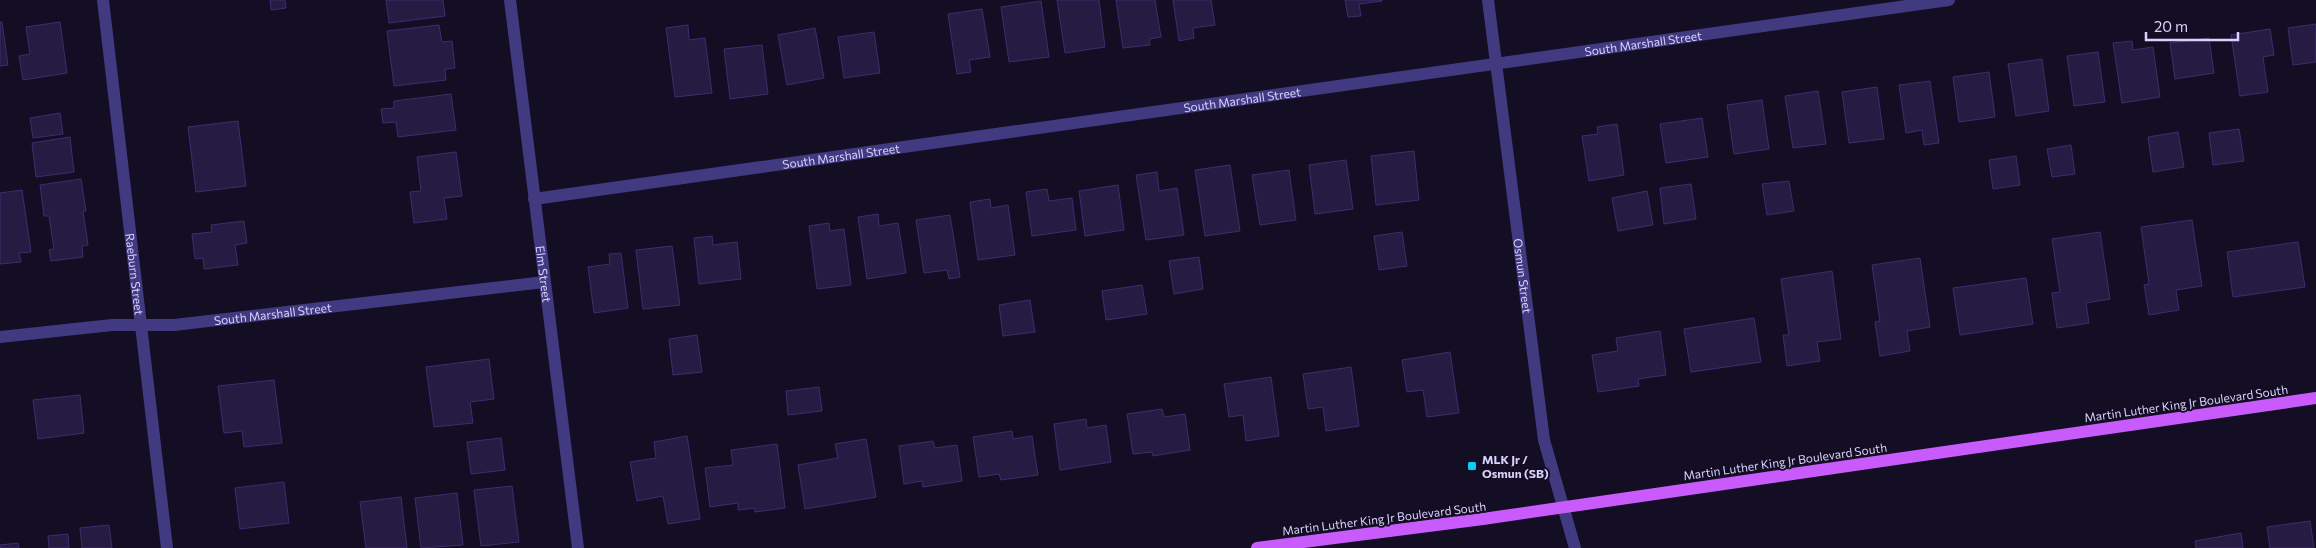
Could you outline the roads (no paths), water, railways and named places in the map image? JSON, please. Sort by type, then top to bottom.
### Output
[{"type":"main road","name":"Martin Luther King Jr Boulevard South","points":[[1257,548],[1563,507],[2316,398]]},
{"type":"street","name":"Raeburn Street","points":[[103,0],[167,548]]},
{"type":"street","name":"Elm Street","points":[[510,0],[578,548]]},
{"type":"street","name":"Osmun Street","points":[[1488,0],[1544,440],[1575,548]]},
{"type":"street","name":"South Marshall Street","points":[[534,199],[1949,0]]},
{"type":"street","name":"South Marshall Street","points":[[0,337],[112,324],[174,325],[544,282]]},
{"type":"place","name":"MLK Jr / Osmun (SB)","points":[[1472,466]]}]
